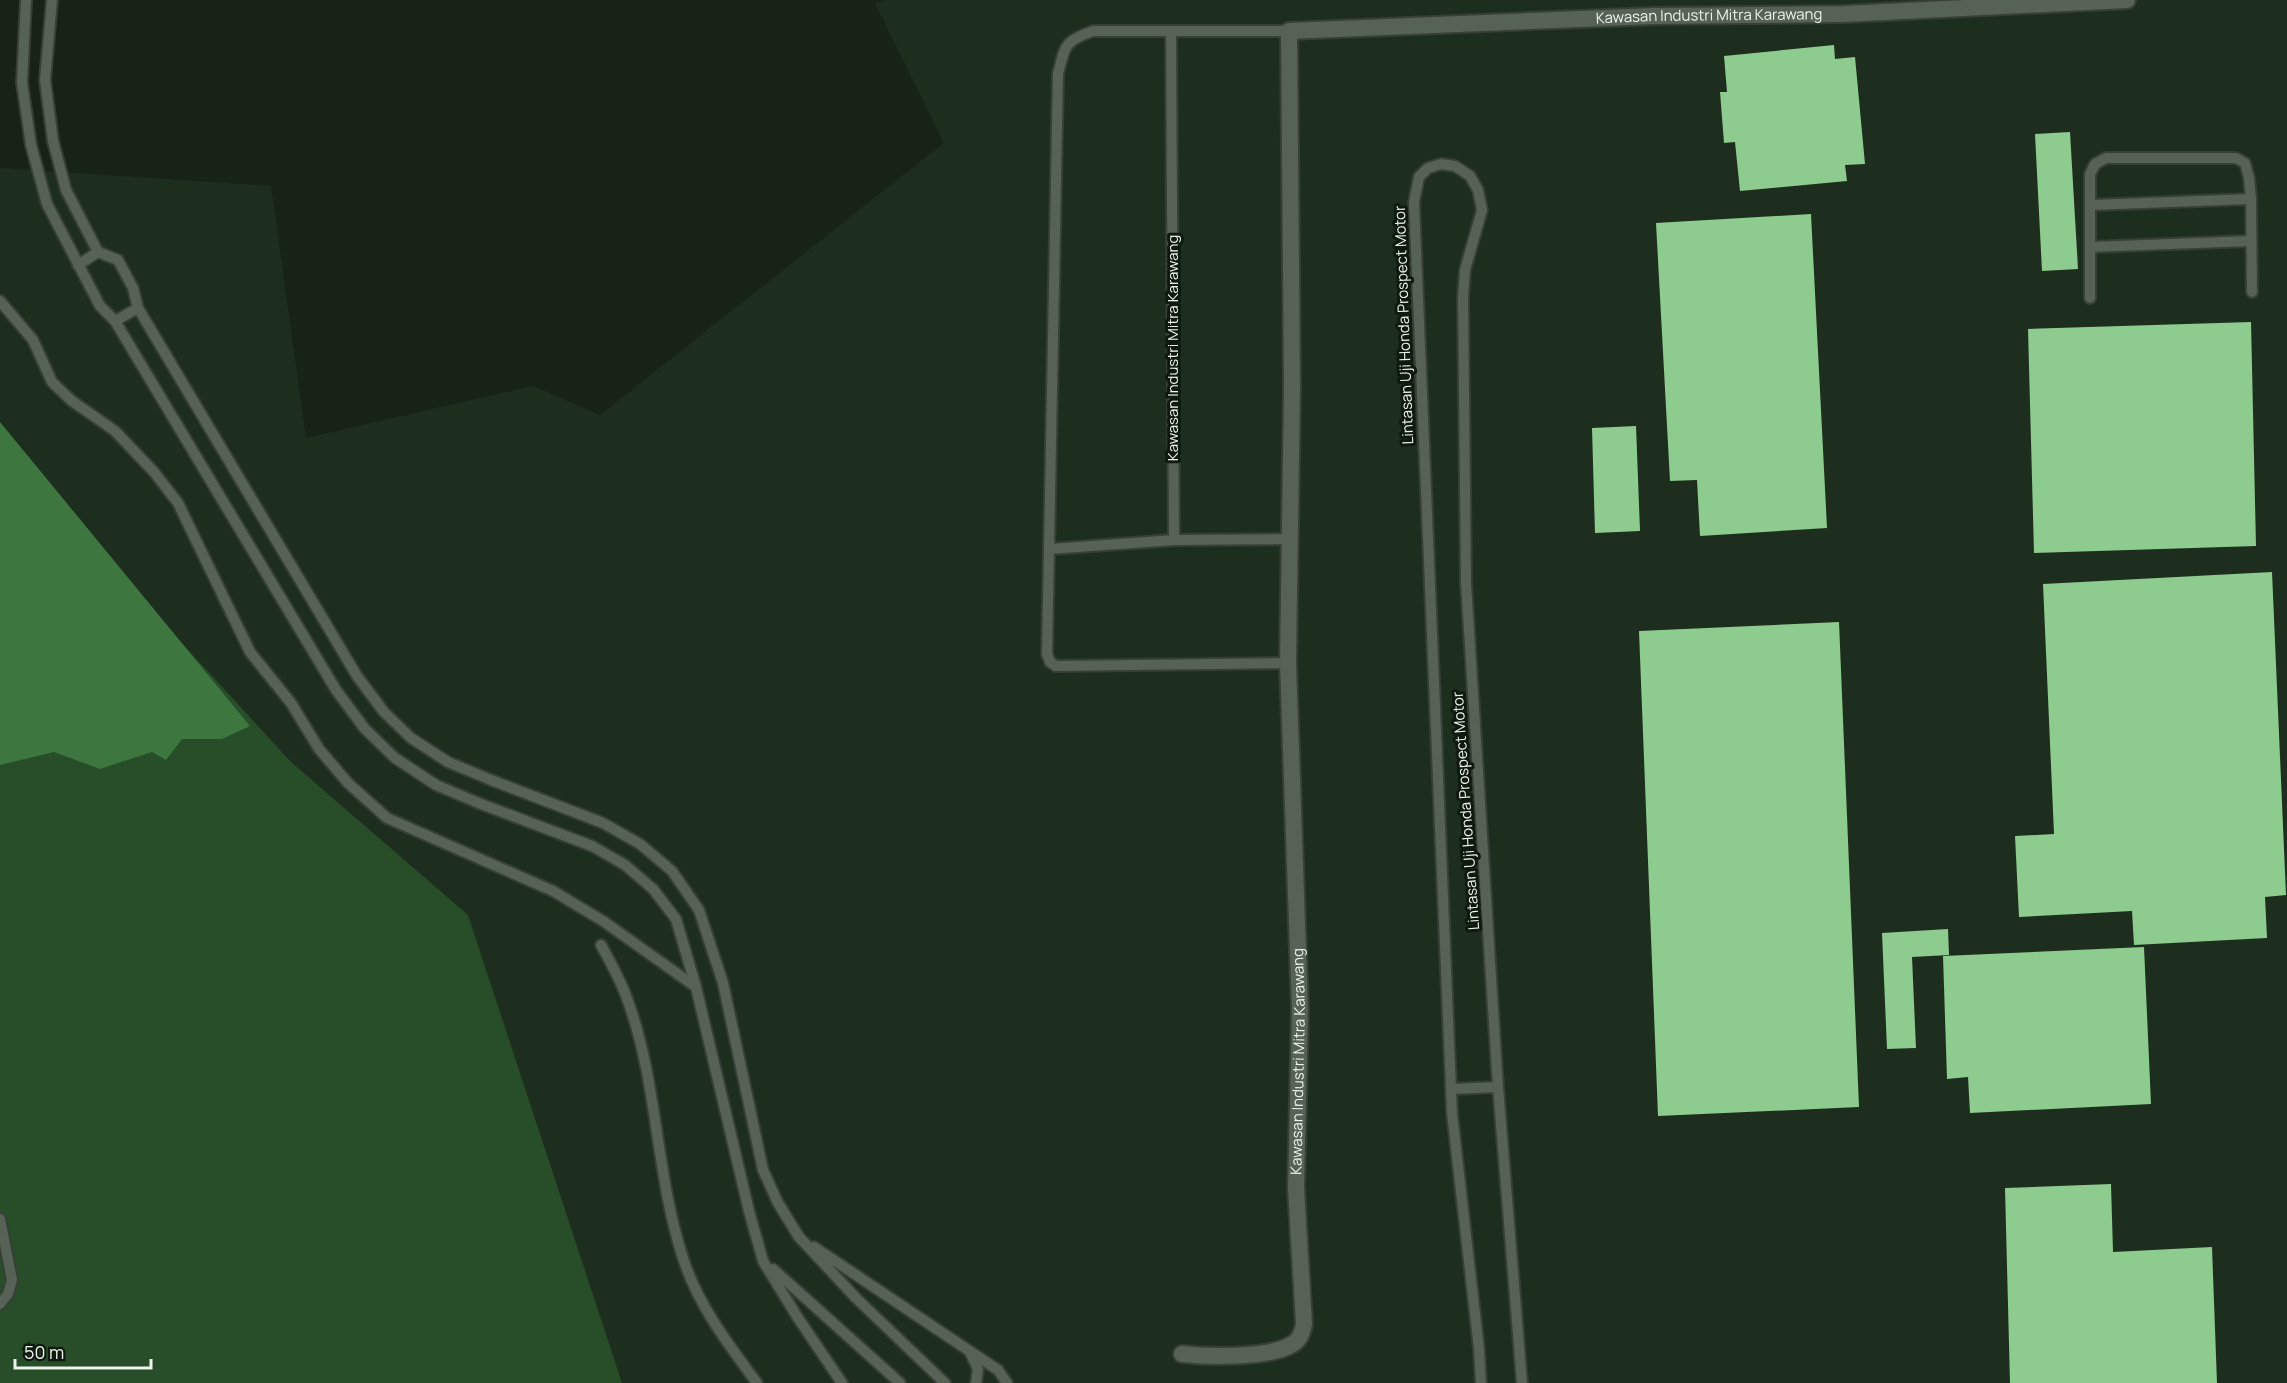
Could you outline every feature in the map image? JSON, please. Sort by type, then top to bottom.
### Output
[{"type":"street","name":"Kawasan Industri Mitra Karawang","points":[[1182,1354],[1227,1356],[1277,1350],[1291,1346],[1302,1336],[1304,1324],[1296,1188],[1300,1011],[1288,663],[1292,376],[1289,31],[1654,16],[1844,14],[2127,0]]},
{"type":"lane","points":[[26,0],[22,82],[31,145],[47,204],[100,306],[114,321],[336,690],[365,729],[395,758],[436,785],[592,846],[653,889],[676,919],[696,987],[763,1261],[842,1383]]},
{"type":"lane","points":[[52,0],[45,80],[53,141],[66,190],[98,252],[118,260],[133,288],[138,308],[357,676],[384,712],[411,738],[448,762],[603,823],[640,844],[672,871],[699,910],[723,983],[763,1170],[778,1203],[799,1237],[856,1298],[945,1383]]},
{"type":"lane","name":"Kawasan Industri Mitra Karawang","points":[[1288,663],[1056,666],[1050,662],[1047,654],[1058,74],[1064,51],[1074,38],[1093,31],[1289,31]]},
{"type":"lane","name":"Kawasan Industri Mitra Karawang","points":[[1171,31],[1174,540]]},
{"type":"lane","points":[[31,145],[53,141]]},
{"type":"lane","points":[[2090,298],[2090,174],[2095,164],[2106,158],[2236,158],[2245,163],[2251,199],[2252,292]]},
{"type":"lane","name":"Lintasan Uji Honda Prospect Motor","points":[[1480,1383],[1479,1349],[1452,1113],[1414,202],[1419,177],[1428,168],[1441,164],[1455,166],[1470,176],[1478,190],[1482,210],[1465,270],[1463,298],[1466,583],[1498,1087],[1522,1383]]},
{"type":"lane","points":[[2091,205],[2251,199]]},
{"type":"lane","points":[[2090,247],[2250,241]]},
{"type":"lane","points":[[78,265],[98,252]]},
{"type":"lane","points":[[0,301],[33,340],[52,382],[72,401],[114,431],[154,472],[178,503],[250,652],[291,703],[318,748],[348,783],[387,818],[553,891],[603,921],[696,987]]},
{"type":"lane","points":[[114,321],[138,308]]},
{"type":"lane","points":[[1050,549],[1174,540],[1290,539]]},
{"type":"lane","points":[[601,945],[630,1007],[640,1045],[672,1219],[683,1258],[700,1299],[726,1342],[757,1383]]},
{"type":"lane","points":[[1451,1089],[1498,1087]]},
{"type":"lane","points":[[0,1219],[12,1280],[8,1294],[0,1304]]},
{"type":"lane","points":[[799,1237],[998,1370],[1007,1383]]},
{"type":"lane","points":[[763,1261],[900,1383]]},
{"type":"lane","points":[[970,1351],[978,1369],[976,1383]]},
{"type":"shaded area","points":[[886,0],[2287,0],[2287,1383],[0,1383],[0,168],[271,186],[306,438],[533,386],[600,415],[944,143],[875,3]]},
{"type":"shaded area","points":[[0,422],[250,726],[222,739],[182,739],[166,760],[152,752],[100,769],[54,752],[0,765]]},
{"type":"shaded area","points":[[0,445],[291,762],[468,915],[622,1383],[0,1383]]},
{"type":"building","points":[[1834,45],[1835,59],[1855,57],[1865,164],[1845,165],[1847,181],[1740,191],[1735,142],[1724,143],[1720,92],[1727,92],[1724,56]]},
{"type":"building","points":[[2070,132],[2078,269],[2042,271],[2035,134]]},
{"type":"building","points":[[1811,214],[1827,528],[1700,536],[1697,480],[1670,481],[1656,223]]},
{"type":"building","points":[[2251,322],[2256,546],[2034,553],[2028,329]]},
{"type":"building","points":[[1636,426],[1640,531],[1595,533],[1592,428]]},
{"type":"building","points":[[2272,572],[2286,895],[2265,897],[2267,938],[2134,945],[2132,911],[2019,917],[2015,836],[2054,834],[2043,584]]},
{"type":"building","points":[[1839,622],[1859,1107],[1658,1116],[1639,631]]},
{"type":"building","points":[[1948,929],[1949,955],[1912,957],[1916,1048],[1887,1049],[1882,933]]},
{"type":"building","points":[[2144,947],[2151,1104],[1970,1113],[1968,1077],[1947,1079],[1943,956]]},
{"type":"building","points":[[2111,1184],[2113,1252],[2212,1247],[2217,1383],[2010,1383],[2005,1188]]}]
